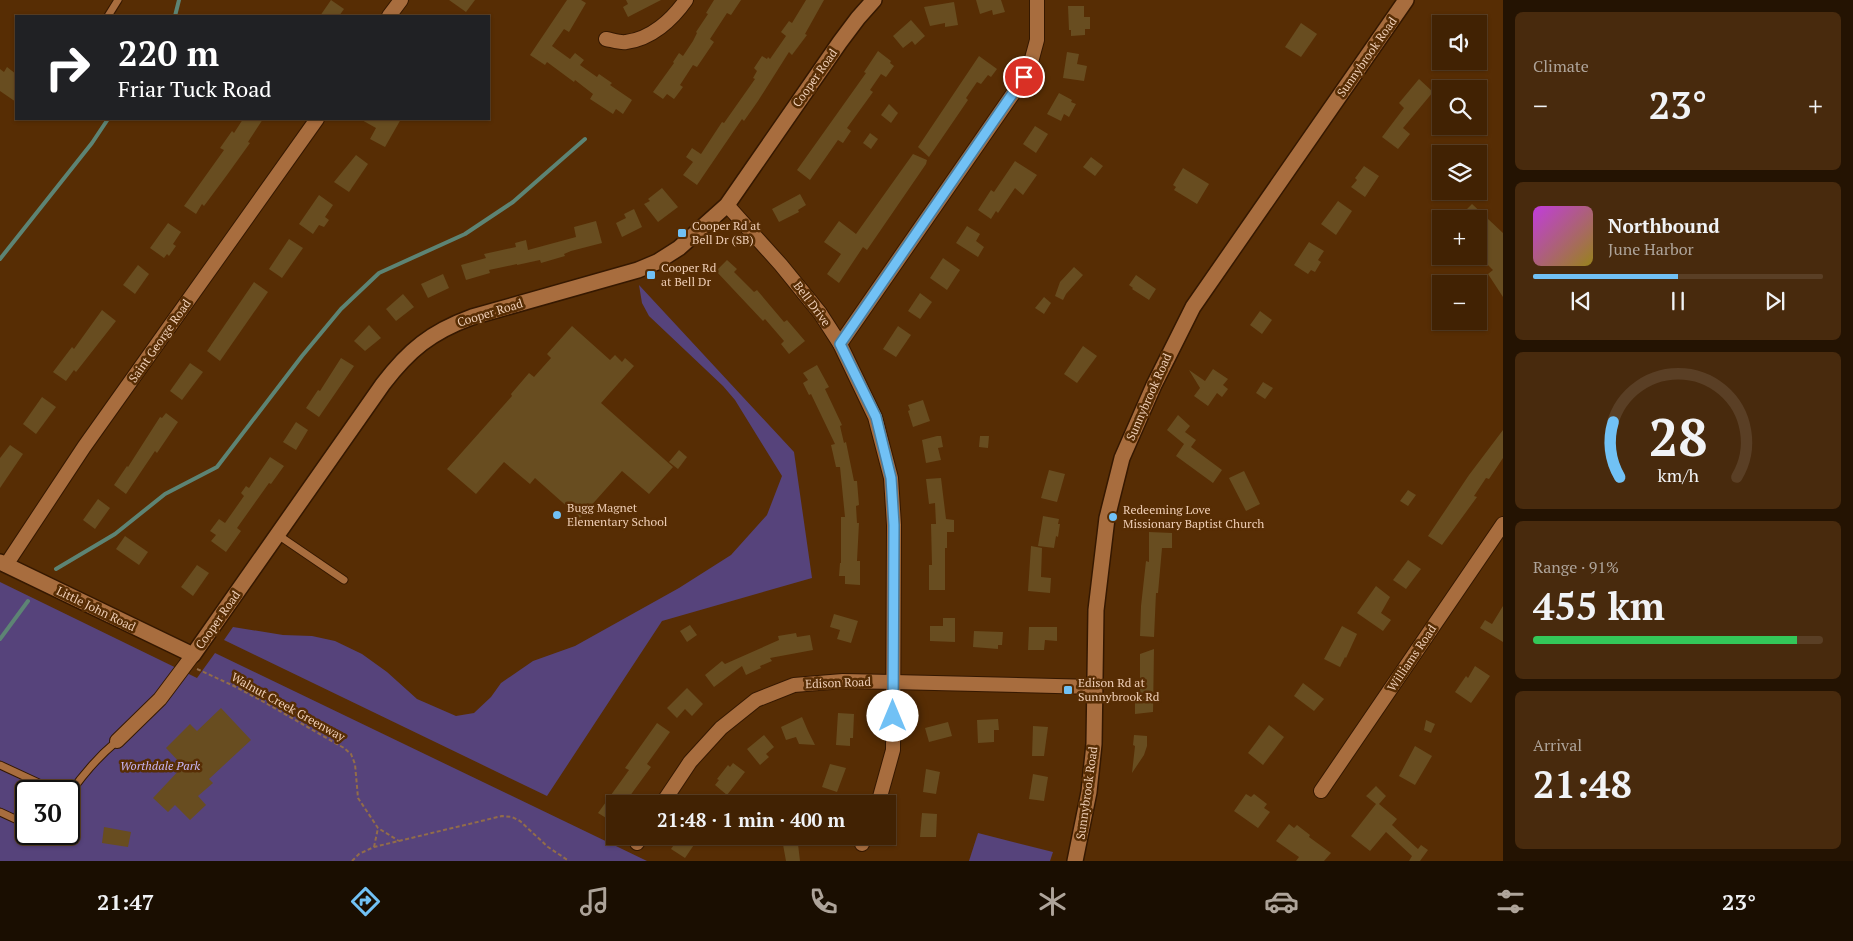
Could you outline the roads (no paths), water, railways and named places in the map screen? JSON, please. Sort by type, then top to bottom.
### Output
[{"type":"street","points":[[390,15],[401,0]]},
{"type":"street","points":[[606,38],[624,43],[640,38],[664,25],[676,14],[686,0]]},
{"type":"street","name":"Cooper Road","points":[[117,741],[194,662],[278,535],[383,384],[413,350],[449,325],[613,278],[657,262],[679,248],[726,205],[845,36],[874,0]]},
{"type":"street","points":[[840,344],[1030,66],[1037,40],[1037,0]]},
{"type":"street","name":"Sunnybrook Road","points":[[1075,861],[1089,792],[1094,744],[1096,610],[1107,518],[1122,458],[1154,385],[1193,307],[1406,0]]},
{"type":"street","name":"Saint George Road","points":[[3,564],[316,120]]},
{"type":"street","name":"Bell Drive","points":[[726,205],[781,265],[820,313],[840,344],[876,417],[891,478],[894,525],[893,750],[880,795]]},
{"type":"street","name":"Williams Road","points":[[1321,791],[1503,524]]},
{"type":"street","name":"Little John Road","points":[[3,564],[194,662]]},
{"type":"street","name":"Edison Road","points":[[668,795],[690,762],[721,728],[756,700],[794,685],[842,682],[892,682],[1095,687]]},
{"type":"lane","points":[[109,15],[118,0]]},
{"type":"lane","points":[[278,535],[344,580]]},
{"type":"lane","points":[[79,780],[98,758],[117,741]]},
{"type":"lane","points":[[0,765],[32,780]]},
{"type":"lane","points":[[0,812],[15,819]]},
{"type":"waterway","points":[[175,15],[179,0]]},
{"type":"waterway","points":[[0,259],[92,143],[107,120]]},
{"type":"waterway","points":[[56,569],[115,534],[165,494],[217,467],[302,356],[341,309],[379,273],[465,234],[513,202],[585,139]]},
{"type":"waterway","points":[[0,639],[28,601]]},
{"type":"place","name":"Cooper Rd at Bell Dr (SB)","points":[[682,233]]},
{"type":"place","name":"Cooper Rd at Bell Dr","points":[[651,275]]},
{"type":"place","name":"Bugg Magnet Elementary School","points":[[557,515]]},
{"type":"place","name":"Redeeming Love Missionary Baptist Church","points":[[1113,517]]},
{"type":"place","name":"Edison Rd at Sunnybrook Rd","points":[[1068,690]]},
{"type":"park label","name":"Worthdale Park","points":[[160,766]]}]
